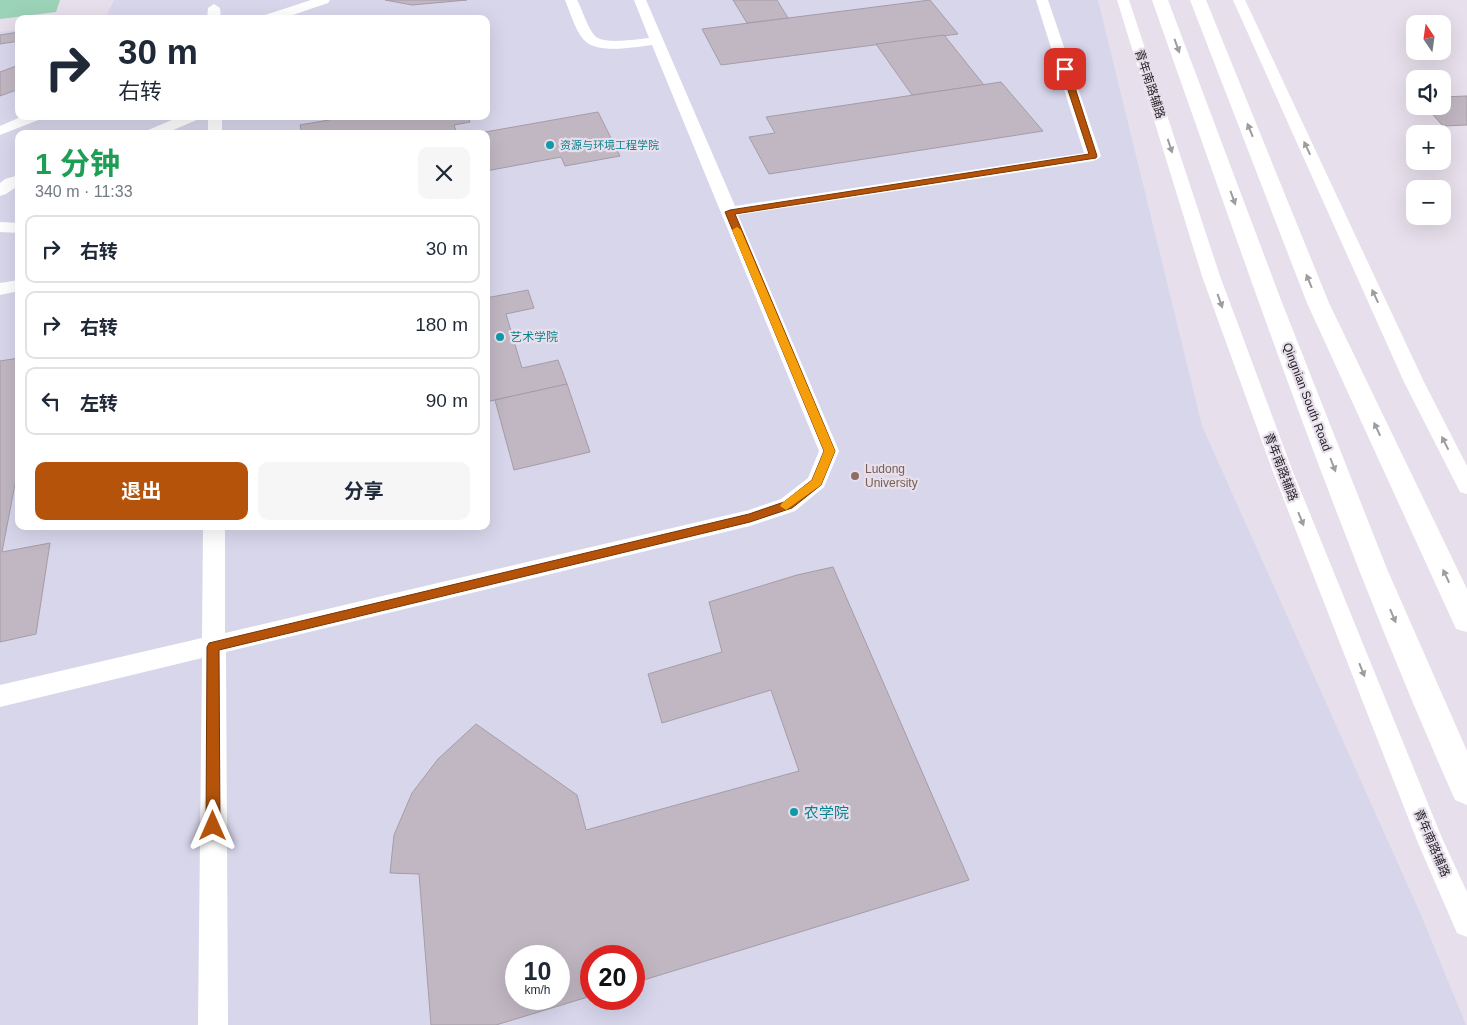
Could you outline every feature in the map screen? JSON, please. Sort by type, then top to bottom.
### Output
[{"type":"main road","name":"Qingnian South Road","points":[[1160,0],[1270,300],[1373,569],[1467,789]]},
{"type":"main road","points":[[1198,0],[1318,303],[1467,620]]},
{"type":"lane","points":[[279,15],[324,0]]},
{"type":"lane","points":[[571,0],[589,38],[597,43],[613,45],[657,41]]},
{"type":"lane","points":[[0,696],[213,647],[750,518],[788,505],[817,482],[829,451],[640,0]]},
{"type":"lane","points":[[730,212],[1093,156],[1042,0]]},
{"type":"lane","name":"青年南路辅路","points":[[1123,0],[1211,276],[1282,472],[1431,843],[1467,923]]},
{"type":"lane","points":[[1238,0],[1414,382],[1467,486]]},
{"type":"lane","points":[[0,131],[26,120]]},
{"type":"lane","points":[[161,130],[184,120]]},
{"type":"lane","points":[[0,191],[15,181]]},
{"type":"lane","points":[[0,227],[15,228]]},
{"type":"lane","points":[[0,289],[15,286]]},
{"type":"lane","points":[[213,1025],[214,530]]},
{"type":"shaded area","name":"Ludong University","points":[[114,0],[1098,0],[1202,426],[1421,915],[1466,1025],[0,1025],[0,32],[15,30],[15,120],[490,120],[490,15],[107,15]]},
{"type":"green space","points":[[0,0],[60,0],[56,12],[15,15],[15,17],[0,19]]},
{"type":"building","points":[[385,0],[467,0],[412,5]]},
{"type":"building","points":[[733,0],[777,0],[788,18],[747,23]]},
{"type":"building","points":[[930,0],[958,34],[721,65],[702,29]]},
{"type":"building","points":[[15,33],[15,42],[0,44],[0,35]]},
{"type":"building","points":[[944,35],[984,85],[912,95],[876,44]]},
{"type":"building","points":[[15,66],[15,90],[0,96],[0,72]]},
{"type":"building","points":[[1001,82],[1043,131],[769,174],[749,137],[775,133],[766,117]]},
{"type":"building","points":[[1467,96],[1467,125],[1442,125],[1433,115],[1451,115],[1451,97]]},
{"type":"building","name":"资源与环境工程学院","points":[[598,112],[620,156],[565,166],[561,157],[490,170],[490,131]]},
{"type":"building","points":[[329,120],[469,120],[470,122],[454,125],[456,130],[301,130],[300,125]]},
{"type":"building","name":"艺术学院","points":[[528,290],[534,308],[506,314],[522,368],[558,360],[567,384],[490,401],[490,297]]},
{"type":"building","points":[[15,359],[15,484],[2,552],[50,543],[36,634],[0,642],[0,361]]},
{"type":"building","points":[[567,384],[590,452],[514,470],[495,400]]},
{"type":"building","name":"农学院","points":[[833,567],[969,880],[645,980],[645,945],[580,945],[580,999],[570,1002],[570,945],[505,945],[505,1010],[545,1010],[496,1025],[431,1025],[419,874],[390,873],[394,835],[412,793],[438,759],[476,724],[577,795],[586,830],[799,771],[771,690],[662,723],[648,674],[722,652],[709,602],[797,575]]},
{"type":"slow traffic","points":[[737,230],[829,451],[817,482],[786,506]]},
{"type":"place","name":"资源与环境工程学院","points":[[550,145]]},
{"type":"place","name":"艺术学院","points":[[500,337]]},
{"type":"place","name":"Ludong University","points":[[855,476]]},
{"type":"place","name":"农学院","points":[[794,812]]},
{"type":"route","points":[[213,826],[213,647],[750,518],[788,505],[817,482],[829,451],[730,212],[1093,156],[1065,69]]}]
